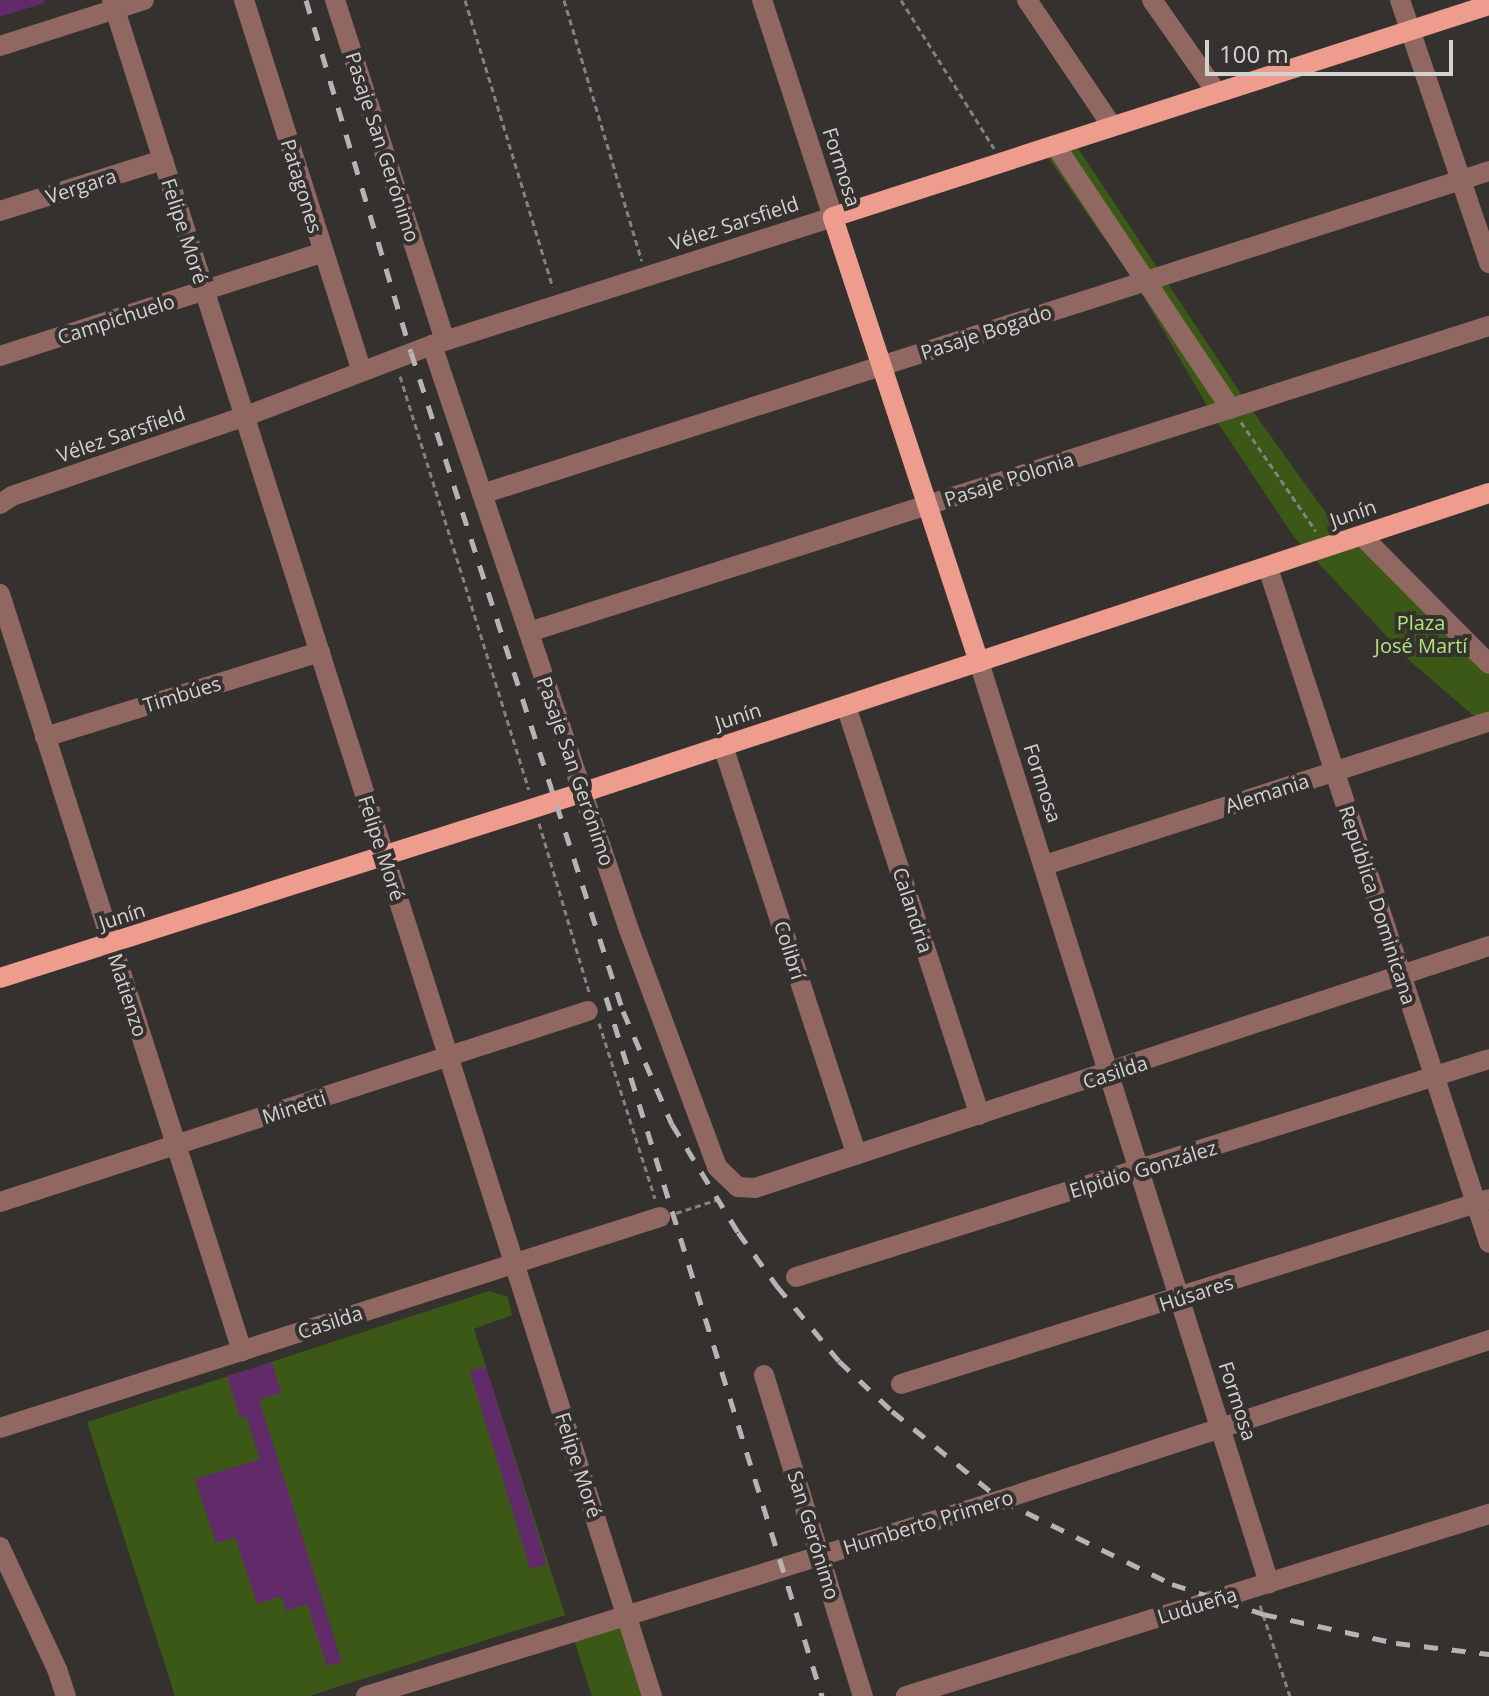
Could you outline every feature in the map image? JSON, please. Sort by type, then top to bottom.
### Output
[{"type":"main road","name":"Vélez Sarsfield","points":[[833,217],[1489,5]]},
{"type":"main road","name":"Formosa","points":[[833,217],[979,662]]},
{"type":"main road","name":"Junín","points":[[0,978],[584,792],[1489,493]]},
{"type":"street","points":[[0,46],[113,5],[144,0]]},
{"type":"street","name":"Patagones","points":[[244,0],[362,371]]},
{"type":"street","name":"Pasaje San Gerónimo","points":[[335,0],[482,494],[629,930],[717,1167],[738,1187]]},
{"type":"street","name":"Formosa","points":[[762,0],[833,217]]},
{"type":"street","points":[[1027,0],[1112,126]]},
{"type":"street","points":[[1152,0],[1217,93]]},
{"type":"street","points":[[1400,0],[1489,263]]},
{"type":"street","name":"Felipe Moré","points":[[113,5],[652,1696]]},
{"type":"street","points":[[1055,145],[1148,280],[1231,409]]},
{"type":"street","name":"Vergara","points":[[0,211],[163,160]]},
{"type":"street","name":"Pasaje Bogado","points":[[482,494],[1489,171]]},
{"type":"street","name":"Vélez Sarsfield","points":[[0,504],[12,496],[246,416],[438,343],[833,217]]},
{"type":"street","name":"Campichuelo","points":[[0,356],[323,252]]},
{"type":"street","name":"Pasaje Polonia","points":[[529,632],[1489,326]]},
{"type":"street","points":[[1362,536],[1489,664]]},
{"type":"street","name":"República Dominicana","points":[[1268,568],[1434,1076],[1482,1201],[1489,1243]]},
{"type":"street","name":"Matienzo","points":[[0,594],[242,1351]]},
{"type":"street","name":"Timbúes","points":[[45,737],[320,652]]},
{"type":"street","name":"Formosa","points":[[979,662],[1222,1427],[1262,1585]]},
{"type":"street","name":"Calandria","points":[[846,706],[980,1115]]},
{"type":"street","name":"Alemania","points":[[1045,865],[1489,722]]},
{"type":"street","name":"Colibrí","points":[[723,746],[857,1155]]},
{"type":"street","name":"Casilda","points":[[738,1187],[755,1188],[1489,946]]},
{"type":"street","name":"Minetti","points":[[0,1202],[591,1008]]},
{"type":"street","name":"Elpidio González","points":[[796,1277],[1489,1059]]},
{"type":"street","name":"Húsares","points":[[901,1384],[1180,1299],[1482,1201]]},
{"type":"street","name":"Casilda","points":[[0,1428],[660,1217]]},
{"type":"street","name":"Humberto Primero","points":[[366,1696],[820,1555],[1489,1340]]},
{"type":"street","name":"San Gerónimo","points":[[764,1375],[863,1696]]},
{"type":"street","name":"Ludueña","points":[[906,1696],[1489,1514]]},
{"type":"street","points":[[0,1547],[57,1669],[66,1696]]},
{"type":"path","points":[[465,0],[559,305]]},
{"type":"path","points":[[564,0],[647,276]]},
{"type":"path","points":[[901,0],[1001,162]]},
{"type":"path","points":[[395,359],[534,806],[591,1008],[660,1217],[718,1201],[738,1187]]},
{"type":"path","points":[[1231,409],[1327,547]]},
{"type":"path","points":[[1262,1585],[1290,1696]]},
{"type":"green space","name":"Plaza José Martí","points":[[1072,139],[1247,403],[1346,541],[1362,536],[1489,664],[1489,729],[1410,661],[1294,537],[1212,414],[1136,284],[1042,149]]},
{"type":"green space","points":[[489,1291],[508,1297],[512,1315],[474,1329],[565,1615],[309,1696],[175,1696],[87,1422]]},
{"type":"green space","points":[[621,1623],[645,1696],[592,1696],[573,1637]]},
{"type":"building","points":[[0,0],[44,0],[44,3],[0,17]]},
{"type":"building","points":[[272,1362],[281,1393],[259,1400],[342,1662],[327,1666],[307,1604],[286,1611],[281,1596],[257,1604],[235,1537],[216,1543],[195,1479],[260,1459],[246,1416],[240,1418],[227,1376]]},
{"type":"building","points":[[486,1366],[547,1564],[530,1569],[470,1371]]},
{"type":"railway","points":[[306,0],[411,352],[623,1011],[672,1124],[738,1232],[777,1286],[839,1361],[892,1411],[1001,1500],[1172,1584],[1263,1614],[1396,1643],[1489,1654]]},
{"type":"railway","points":[[606,997],[822,1696]]}]
